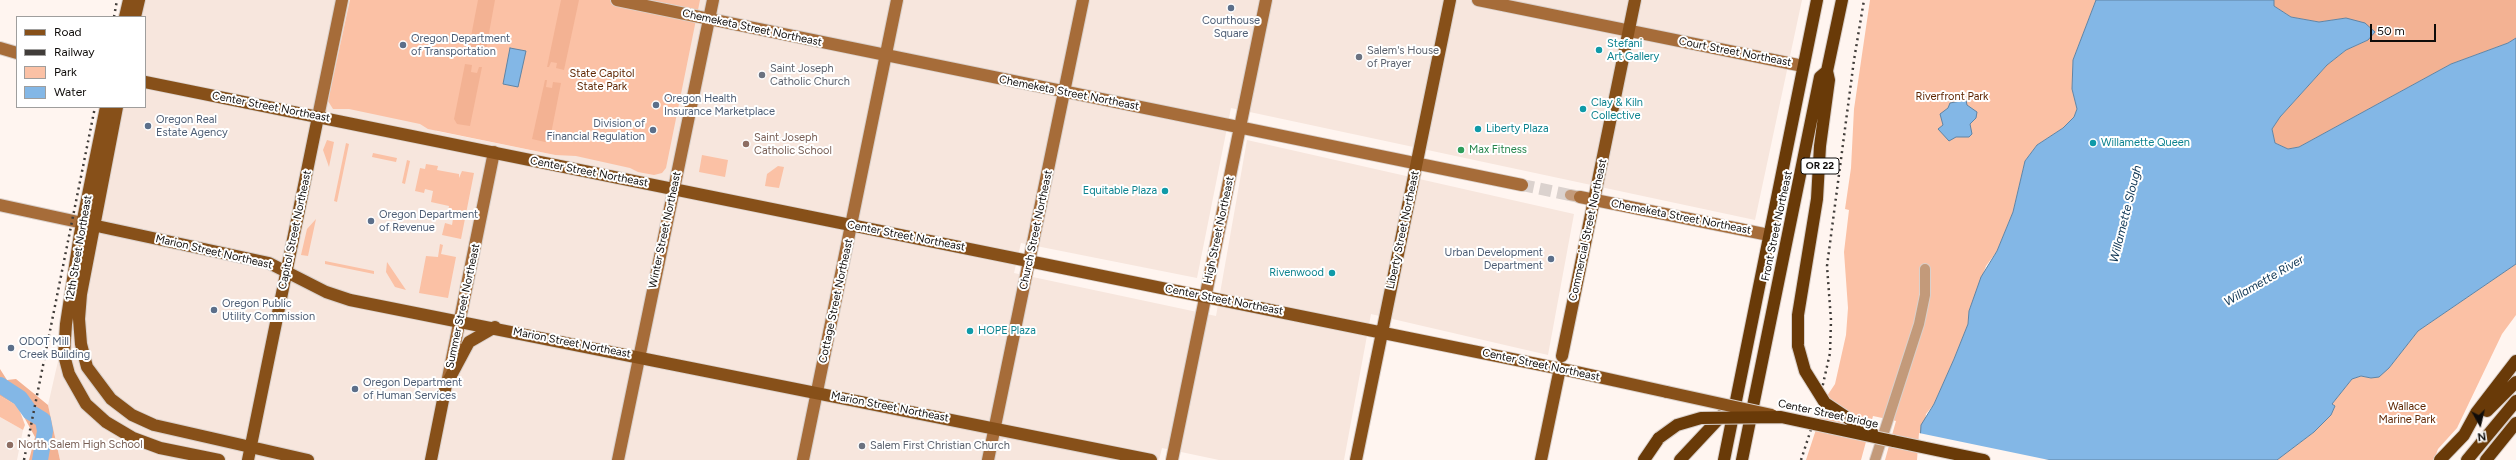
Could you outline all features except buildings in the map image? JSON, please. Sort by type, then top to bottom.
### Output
[{"type":"highway","name":"Front Street Northeast","points":[[1724,460],[1734,401],[1817,0]]},
{"type":"highway","name":"Front Street Northeast","points":[[1742,460],[1820,77],[1827,71],[1842,0]]},
{"type":"highway","name":"OR 22","points":[[1827,71],[1829,80],[1820,146],[1817,199],[1798,315],[1798,346],[1805,371],[1825,403],[1858,425],[1893,441]]},
{"type":"highway","points":[[2464,435],[2476,413],[2516,361]]},
{"type":"highway","points":[[2440,460],[2516,382]]},
{"type":"highway","points":[[1680,460],[1734,401]]},
{"type":"highway","points":[[2467,460],[2516,401]]},
{"type":"highway","points":[[1644,460],[1659,438],[1677,425],[1701,418],[1781,417]]},
{"type":"highway","name":"Center Street Bridge","points":[[1781,417],[1984,460]]},
{"type":"highway","points":[[2490,455],[2516,423]]},
{"type":"main road","points":[[125,16],[129,0]]},
{"type":"main road","points":[[135,16],[139,0]]},
{"type":"main road","name":"Liberty Street Northeast","points":[[1356,460],[1450,0]]},
{"type":"main road","name":"Commercial Street Northeast","points":[[1562,356],[1635,0]]},
{"type":"main road","name":"Center Street Northeast","points":[[146,82],[1560,368],[1667,392]]},
{"type":"main road","name":"12th Street Northeast","points":[[106,108],[88,225],[79,319],[84,356],[93,377],[102,389],[122,408],[148,422],[175,431],[308,460]]},
{"type":"main road","name":"12th Street Northeast","points":[[117,108],[88,225],[64,345],[66,363],[75,389],[94,412],[133,438],[160,448],[219,460]]},
{"type":"main road","name":"Capitol Street Northeast","points":[[248,460],[318,117]]},
{"type":"main road","name":"Marion Street Northeast","points":[[88,225],[269,263],[337,296],[1151,460]]},
{"type":"main road","points":[[446,385],[469,342],[495,327]]},
{"type":"main road","name":"Commercial Street Northeast","points":[[1541,460],[1560,368]]},
{"type":"main road","name":"Summer Street Northeast","points":[[431,460],[446,385]]},
{"type":"main road","name":"Center Street Bridge","points":[[1667,392],[1781,417]]},
{"type":"street","name":"Capitol Street Northeast","points":[[318,117],[342,0]]},
{"type":"street","name":"Chemeketa Street Northeast","points":[[617,0],[1522,185]]},
{"type":"street","name":"Winter Street Northeast","points":[[618,460],[713,0]]},
{"type":"street","name":"Cottage Street Northeast","points":[[803,460],[897,0]]},
{"type":"street","name":"Church Street Northeast","points":[[988,460],[1083,0]]},
{"type":"street","name":"High Street Northeast","points":[[1172,460],[1266,0]]},
{"type":"street","name":"Court Street Northeast","points":[[1478,0],[1803,66]]},
{"type":"street","points":[[0,48],[16,54]]},
{"type":"street","points":[[0,53],[16,54]]},
{"type":"street","name":"Summer Street Northeast","points":[[446,385],[494,152]]},
{"type":"street","name":"Chemeketa Street Northeast","points":[[1575,196],[1768,235]]},
{"type":"street","name":"Marion Street Northeast","points":[[0,205],[88,225]]},
{"type":"street","points":[[1875,460],[1919,324],[1925,295],[1925,269]]},
{"type":"street","name":"Commercial Street Northeast","points":[[1560,368],[1562,356]]},
{"type":"shaded area","points":[[140,0],[464,0],[436,131],[555,155],[592,0],[1802,0],[1755,220],[1231,108],[1197,278],[1021,243],[1014,273],[1216,316],[1247,140],[1574,214],[1548,355],[1371,314],[1344,460],[1219,460],[1162,448],[1159,460],[60,460],[48,405],[116,108],[146,108],[146,16],[136,16]]},
{"type":"shaded area","points":[[478,0],[495,0],[485,55],[481,54],[482,47],[476,46],[475,53],[468,52]]},
{"type":"shaded area","points":[[561,0],[579,0],[564,70],[556,68],[557,63],[551,62],[549,67],[547,67]]},
{"type":"shaded area","points":[[2274,0],[2516,0],[2516,38],[2508,43],[2451,64],[2299,147],[2288,149],[2275,143],[2272,129],[2280,117],[2327,65],[2346,50],[2368,40],[2346,18],[2319,22],[2291,17],[2274,6]]},
{"type":"shaded area","points":[[465,64],[472,65],[471,72],[477,73],[479,67],[482,67],[470,126],[457,124],[454,119]]},
{"type":"shaded area","points":[[545,80],[547,80],[546,87],[552,88],[553,82],[561,83],[550,139],[545,142],[532,139]]},
{"type":"shaded area","points":[[0,369],[7,380],[16,379],[48,405],[60,460],[29,460],[35,437],[18,406],[0,396]]},
{"type":"shaded area","name":"North Salem High School","points":[[0,417],[23,430],[17,460],[0,460]]},
{"type":"green space","name":"State Capitol State Park","points":[[350,0],[700,0],[666,168],[662,173],[654,175],[576,156],[555,155],[428,129],[420,124],[349,109],[333,109],[328,101]]},
{"type":"green space","name":"Riverfront Park","points":[[1870,0],[2096,0],[2073,60],[2072,89],[2077,109],[2074,117],[2063,128],[2037,145],[2025,161],[2013,212],[1997,251],[1986,266],[1969,311],[1968,324],[1954,359],[1934,404],[1926,414],[1919,460],[1885,460],[1896,421],[1873,416],[1861,460],[1806,460],[1827,396],[1835,384],[1846,335],[1848,308],[1844,252],[1849,210],[1845,209],[1851,168],[1854,109]]},
{"type":"green space","points":[[327,140],[334,142],[329,167],[323,150]]},
{"type":"green space","points":[[346,143],[349,144],[337,202],[334,201]]},
{"type":"green space","points":[[373,153],[397,158],[396,162],[372,157]]},
{"type":"green space","points":[[702,155],[728,160],[725,177],[699,172]]},
{"type":"green space","points":[[407,160],[410,161],[405,184],[402,183]]},
{"type":"green space","points":[[426,164],[438,166],[437,170],[459,174],[459,178],[462,171],[474,173],[461,239],[442,235],[445,223],[452,225],[453,219],[447,217],[449,206],[431,202],[433,191],[425,189],[424,193],[415,191],[420,168],[425,169]]},
{"type":"green space","points":[[778,166],[784,167],[779,188],[765,186],[767,174]]},
{"type":"green space","points":[[316,219],[308,256],[301,255],[307,229]]},
{"type":"green space","points":[[440,244],[443,245],[441,254],[456,257],[448,298],[419,293],[426,256],[438,257]]},
{"type":"green space","points":[[325,261],[374,271],[374,274],[325,264]]},
{"type":"green space","points":[[387,262],[406,290],[395,287],[386,272]]},
{"type":"green space","name":"Wallace Marine Park","points":[[2516,264],[2516,315],[2502,334],[2457,428],[2438,449],[2434,460],[2277,460],[2314,432],[2331,415],[2335,406],[2332,404],[2352,379],[2361,376],[2371,378],[2389,368],[2418,331]]},
{"type":"green space","points":[[0,396],[18,406],[25,425],[23,430],[0,417]]},
{"type":"water","points":[[2096,0],[2274,0],[2274,6],[2291,17],[2319,22],[2346,18],[2365,23],[2375,32],[2368,40],[2346,50],[2327,65],[2280,117],[2272,129],[2275,143],[2288,149],[2299,147],[2451,64],[2508,43],[2516,38],[2516,264],[2418,331],[2389,368],[2379,377],[2371,378],[2361,376],[2352,379],[2332,404],[2335,406],[2331,415],[2314,432],[2277,460],[1919,460],[1921,425],[1934,404],[1954,359],[1968,324],[1969,311],[1981,277],[1997,251],[2013,212],[2025,161],[2037,145],[2063,128],[2074,117],[2077,109],[2072,89],[2073,60]]},
{"type":"water","points":[[510,48],[526,51],[518,87],[503,84]]},
{"type":"water","points":[[1966,100],[1967,105],[1977,112],[1976,118],[1970,124],[1972,134],[1969,137],[1956,137],[1949,141],[1938,129],[1943,125],[1940,114],[1948,108],[1950,103]]},
{"type":"pier","points":[[1919,433],[2049,460],[1917,460]]},
{"type":"waterway","points":[[0,385],[20,398],[30,412],[43,420],[45,431],[40,460]]},
{"type":"tunnel","points":[[1522,185],[1570,195]]},
{"type":"railway","points":[[114,16],[117,0]]},
{"type":"railway","points":[[1801,460],[1817,411],[1830,353],[1831,320],[1827,266],[1854,60],[1864,0]]},
{"type":"railway","points":[[24,460],[95,108]]},
{"type":"place","name":"Courthouse Square","points":[[1231,8]]},
{"type":"place","name":"Oregon Department of Transportation","points":[[403,45]]},
{"type":"place","name":"Stefani Art Gallery","points":[[1599,50]]},
{"type":"place","name":"Salem's House of Prayer","points":[[1359,57]]},
{"type":"place","name":"Saint Joseph Catholic Church","points":[[762,75]]},
{"type":"place","name":"Oregon Health Insurance Marketplace","points":[[656,105]]},
{"type":"place","name":"Clay & Kiln Collective","points":[[1583,109]]},
{"type":"place","name":"Oregon Real Estate Agency","points":[[148,126]]},
{"type":"place","name":"Liberty Plaza","points":[[1478,129]]},
{"type":"place","name":"Division of Financial Regulation","points":[[653,130]]},
{"type":"place","name":"Willamette Queen","points":[[2093,143]]},
{"type":"place","name":"Saint Joseph Catholic School","points":[[746,144]]},
{"type":"place","name":"Max Fitness","points":[[1461,150]]},
{"type":"place","name":"Equitable Plaza","points":[[1165,191]]},
{"type":"place","name":"Oregon Department of Revenue","points":[[371,221]]},
{"type":"place","name":"Urban Development Department","points":[[1551,259]]},
{"type":"place","name":"Rivenwood","points":[[1332,273]]},
{"type":"place","name":"Oregon Public Utility Commission","points":[[214,310]]},
{"type":"place","name":"HOPE Plaza","points":[[970,331]]},
{"type":"place","name":"ODOT Mill Creek Building","points":[[11,348]]},
{"type":"place","name":"Oregon Department of Human Services","points":[[355,389]]},
{"type":"place","name":"North Salem High School","points":[[10,445]]},
{"type":"place","name":"Salem First Christian Church","points":[[862,446]]},
{"type":"water label","name":"Willamette Slough","points":[[2126,214]]},
{"type":"water label","name":"Willamette River","points":[[2264,281]]}]
